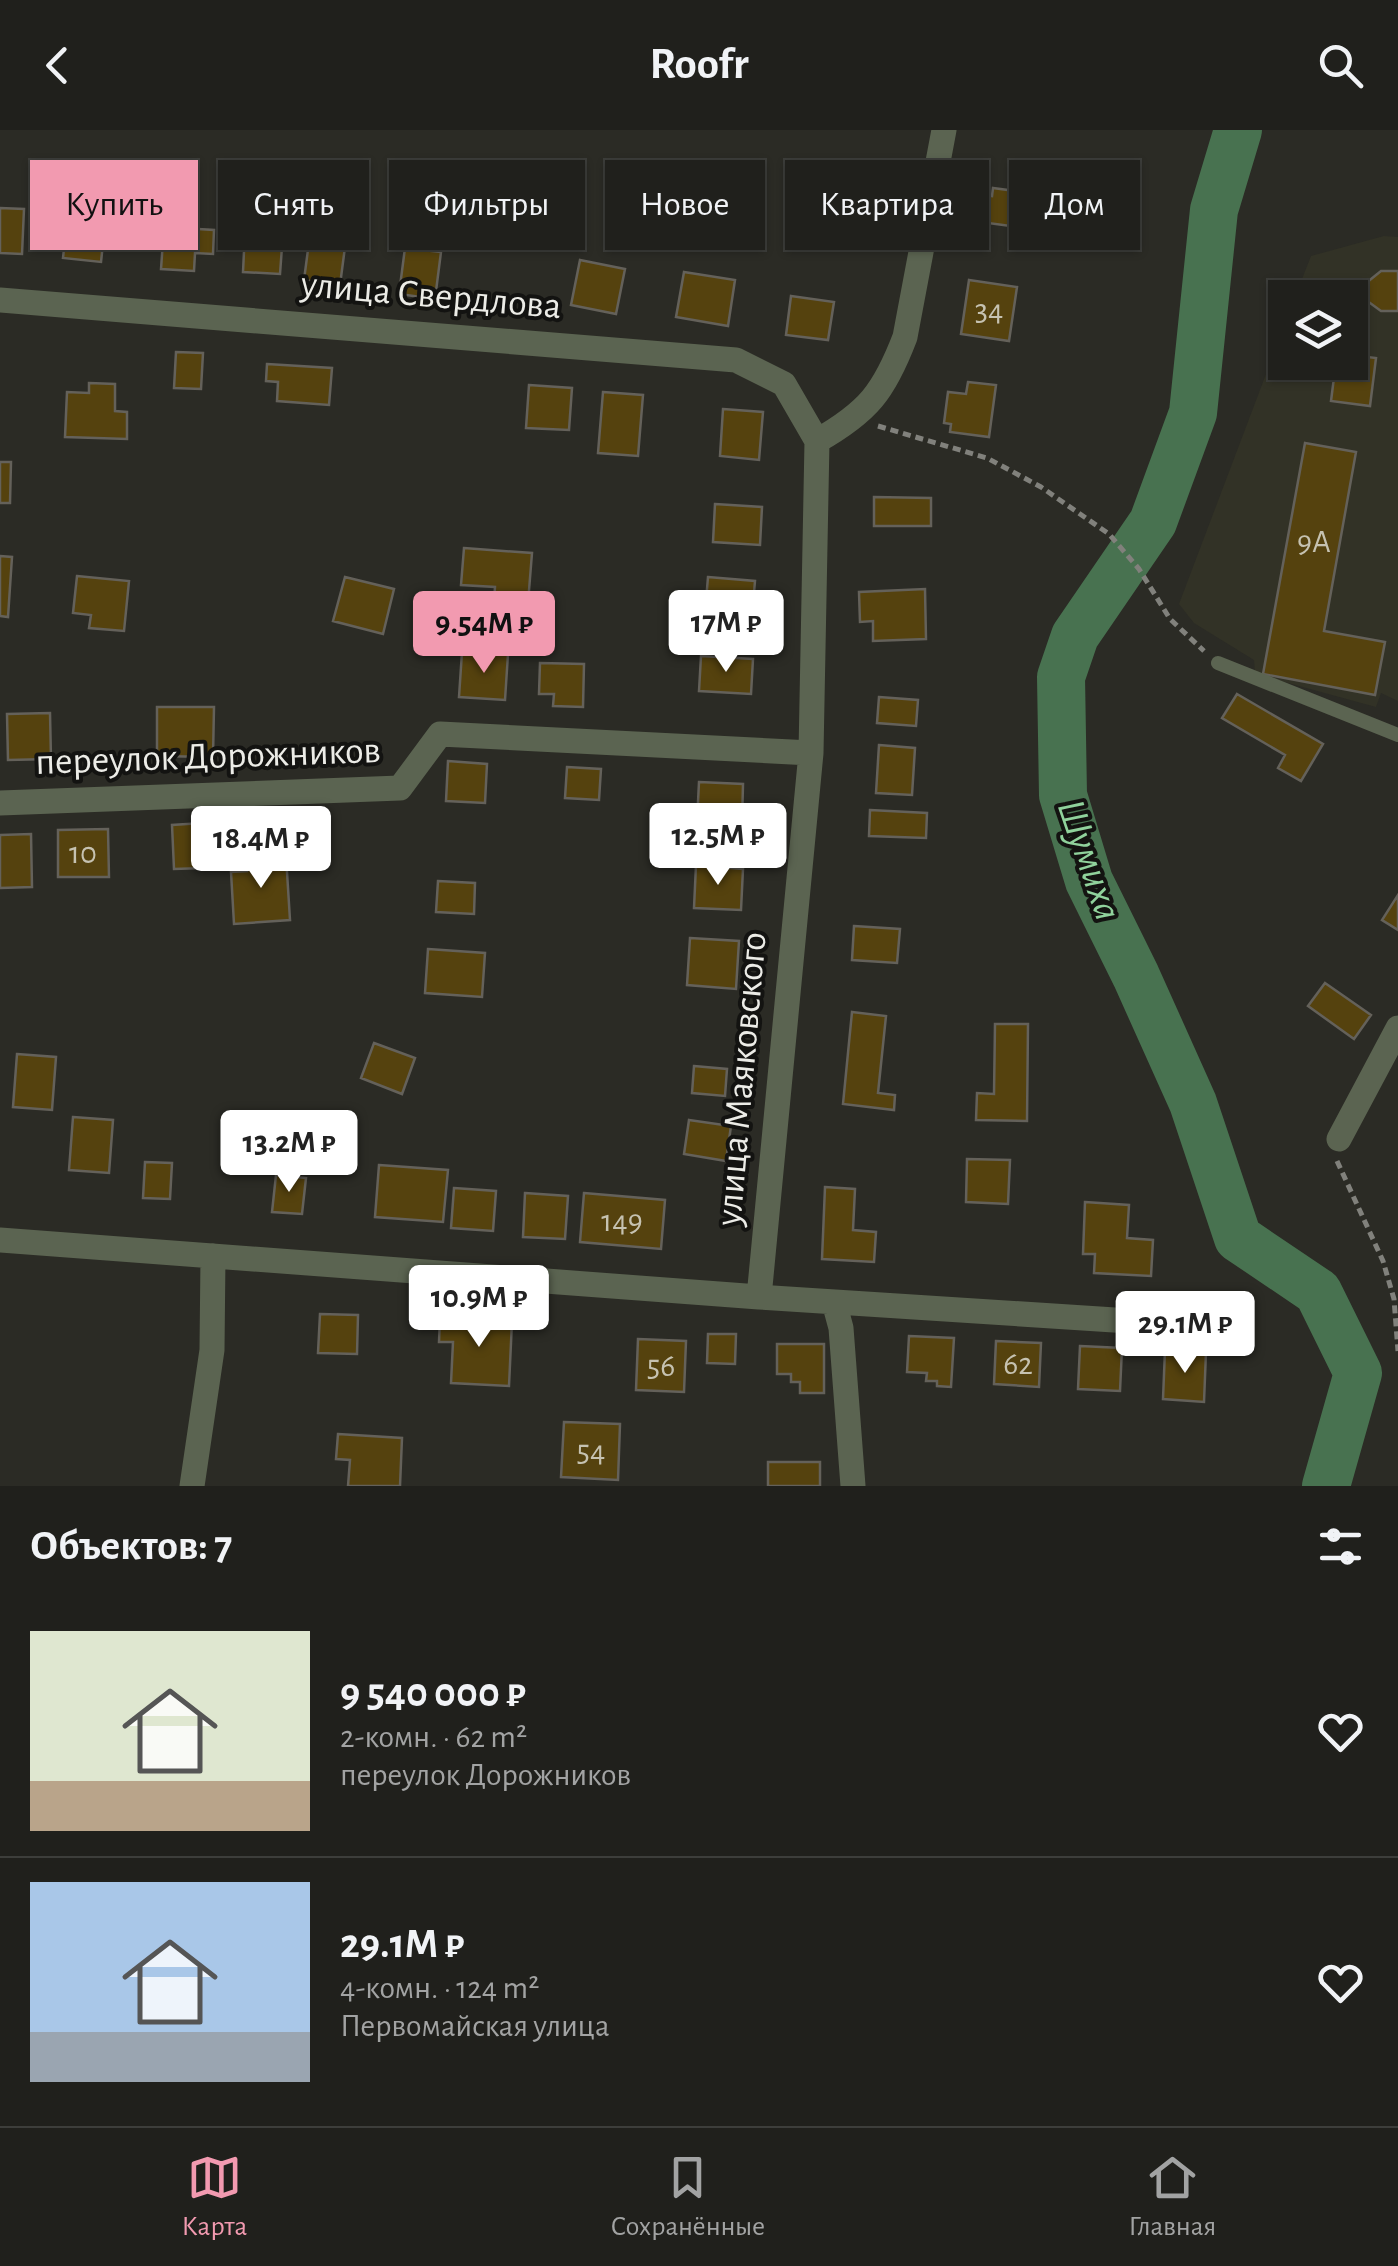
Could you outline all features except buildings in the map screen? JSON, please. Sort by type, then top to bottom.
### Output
[{"type":"street","points":[[818,441],[855,419],[884,383],[905,337],[944,130]]},
{"type":"street","name":"улица Свердлова","points":[[0,300],[736,360],[784,384],[818,441]]},
{"type":"street","name":"улица Маяковского","points":[[759,1297],[811,753],[818,441]]},
{"type":"street","name":"переулок Дорожников","points":[[0,802],[400,788],[440,734],[811,753]]},
{"type":"street","points":[[1339,1139],[1398,1028]]},
{"type":"street","points":[[0,1240],[1207,1326]]},
{"type":"street","points":[[192,1486],[212,1350],[214,1256]]},
{"type":"street","points":[[834,1302],[841,1328],[852,1486]]},
{"type":"lane","points":[[1218,663],[1398,735]]},
{"type":"path","points":[[855,419],[987,458],[1041,487],[1109,534],[1140,568],[1170,619],[1218,663]]},
{"type":"path","points":[[1339,1139],[1338,1165],[1368,1224],[1390,1286],[1398,1350]]},
{"type":"shaded area","points":[[1384,236],[1398,237],[1398,701],[1381,693],[1376,707],[1255,674],[1254,660],[1194,623],[1179,604],[1268,369],[1268,380],[1368,380],[1368,280],[1302,280],[1311,256]]},
{"type":"waterway","name":"Шумиха","points":[[1238,130],[1214,210],[1193,413],[1153,522],[1075,636],[1061,677],[1063,795],[1089,881],[1193,1103],[1238,1238],[1318,1292],[1358,1373],[1326,1486]]}]
